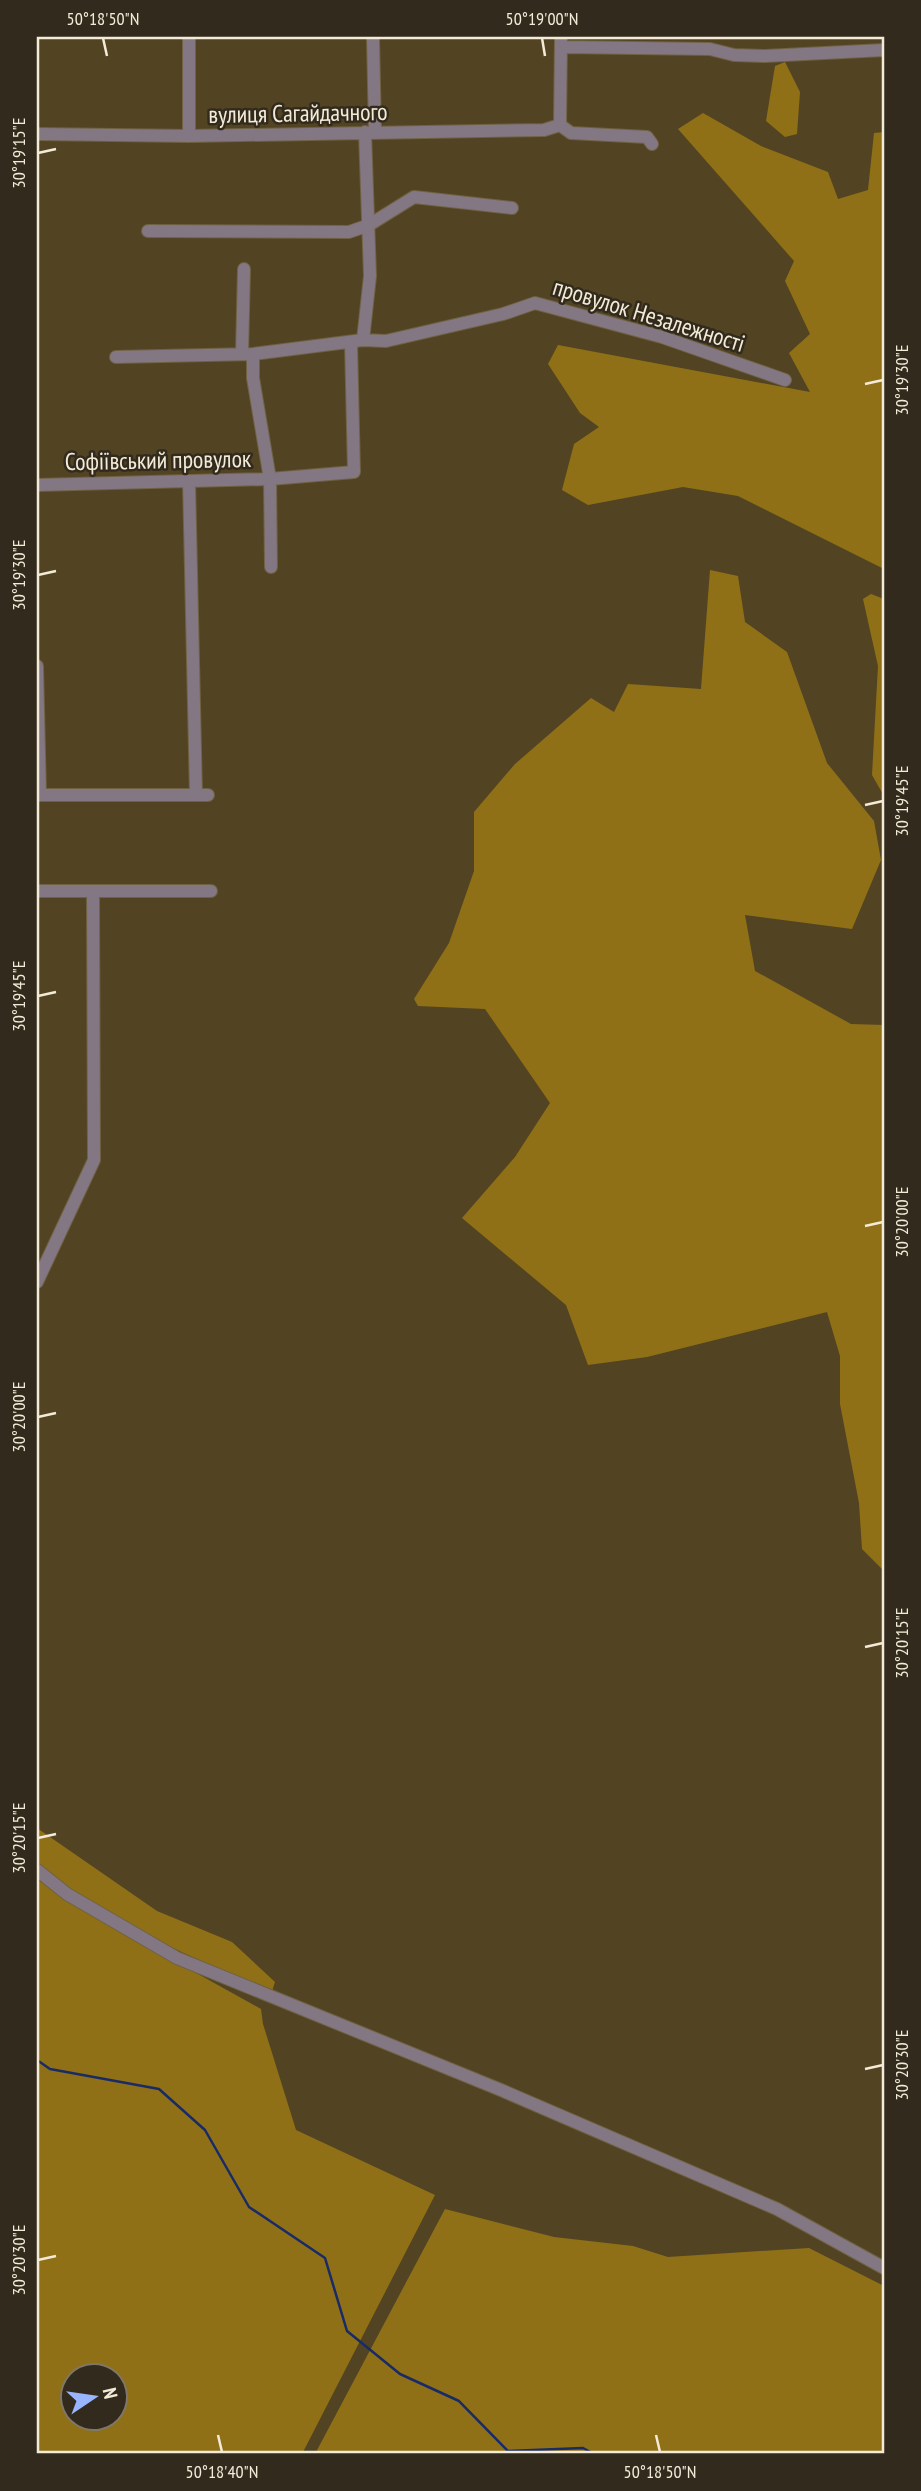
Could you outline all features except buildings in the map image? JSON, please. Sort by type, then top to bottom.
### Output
[{"type":"street","points":[[189,37],[190,136]]},
{"type":"street","points":[[271,567],[270,479],[354,472],[357,341],[370,276],[373,37]]},
{"type":"street","points":[[652,144],[647,137],[571,133],[560,125],[562,42],[710,48],[734,55],[765,56],[884,50]]},
{"type":"street","name":"вулиця Сагайдачного","points":[[37,134],[190,136],[544,130],[560,125]]},
{"type":"street","points":[[148,231],[349,232],[369,225],[414,197],[512,208]]},
{"type":"street","name":"Софіївський провулок","points":[[37,485],[270,479],[248,354],[244,269]]},
{"type":"street","name":"провулок Незалежності","points":[[248,354],[357,341],[386,341],[503,314],[535,303],[662,337],[785,380]]},
{"type":"street","points":[[116,357],[248,354]]},
{"type":"street","points":[[37,666],[38,795],[202,795],[189,481]]},
{"type":"street","points":[[37,891],[211,891]]},
{"type":"street","points":[[37,1282],[94,1160],[93,891]]},
{"type":"street","points":[[37,1870],[67,1894],[177,1958],[777,2208],[884,2268]]},
{"type":"shaded area","points":[[785,62],[800,92],[797,134],[785,137],[766,121],[775,66]]},
{"type":"shaded area","points":[[703,113],[761,146],[828,172],[838,199],[868,190],[874,133],[884,132],[884,569],[738,496],[683,487],[588,505],[562,490],[574,444],[599,427],[580,413],[548,364],[558,345],[810,392],[789,353],[810,334],[785,281],[794,261],[678,129]]},
{"type":"shaded area","points":[[710,570],[738,576],[745,622],[787,652],[827,763],[874,821],[881,860],[852,929],[745,915],[755,971],[851,1024],[884,1025],[884,1571],[862,1549],[859,1503],[840,1404],[840,1356],[827,1312],[647,1357],[588,1365],[566,1305],[462,1218],[515,1157],[550,1103],[485,1009],[418,1006],[414,999],[449,943],[474,871],[474,812],[515,764],[591,698],[614,712],[628,684],[701,689]]},
{"type":"shaded area","points":[[871,594],[884,599],[884,796],[872,775],[878,666],[863,599]]},
{"type":"shaded area","points":[[37,1828],[157,1911],[232,1942],[275,1982],[272,1991],[150,1937],[91,1904],[37,1865]]},
{"type":"shaded area","points":[[37,1879],[67,1901],[261,2009],[263,2024],[296,2130],[435,2195],[302,2454],[37,2454]]},
{"type":"shaded area","points":[[445,2209],[554,2237],[633,2246],[668,2257],[809,2248],[884,2286],[884,2454],[315,2454]]},
{"type":"waterway","points":[[37,2060],[50,2069],[159,2089],[205,2130],[249,2207],[325,2258],[347,2331],[400,2374],[459,2401],[508,2451],[583,2448],[594,2454]]}]
